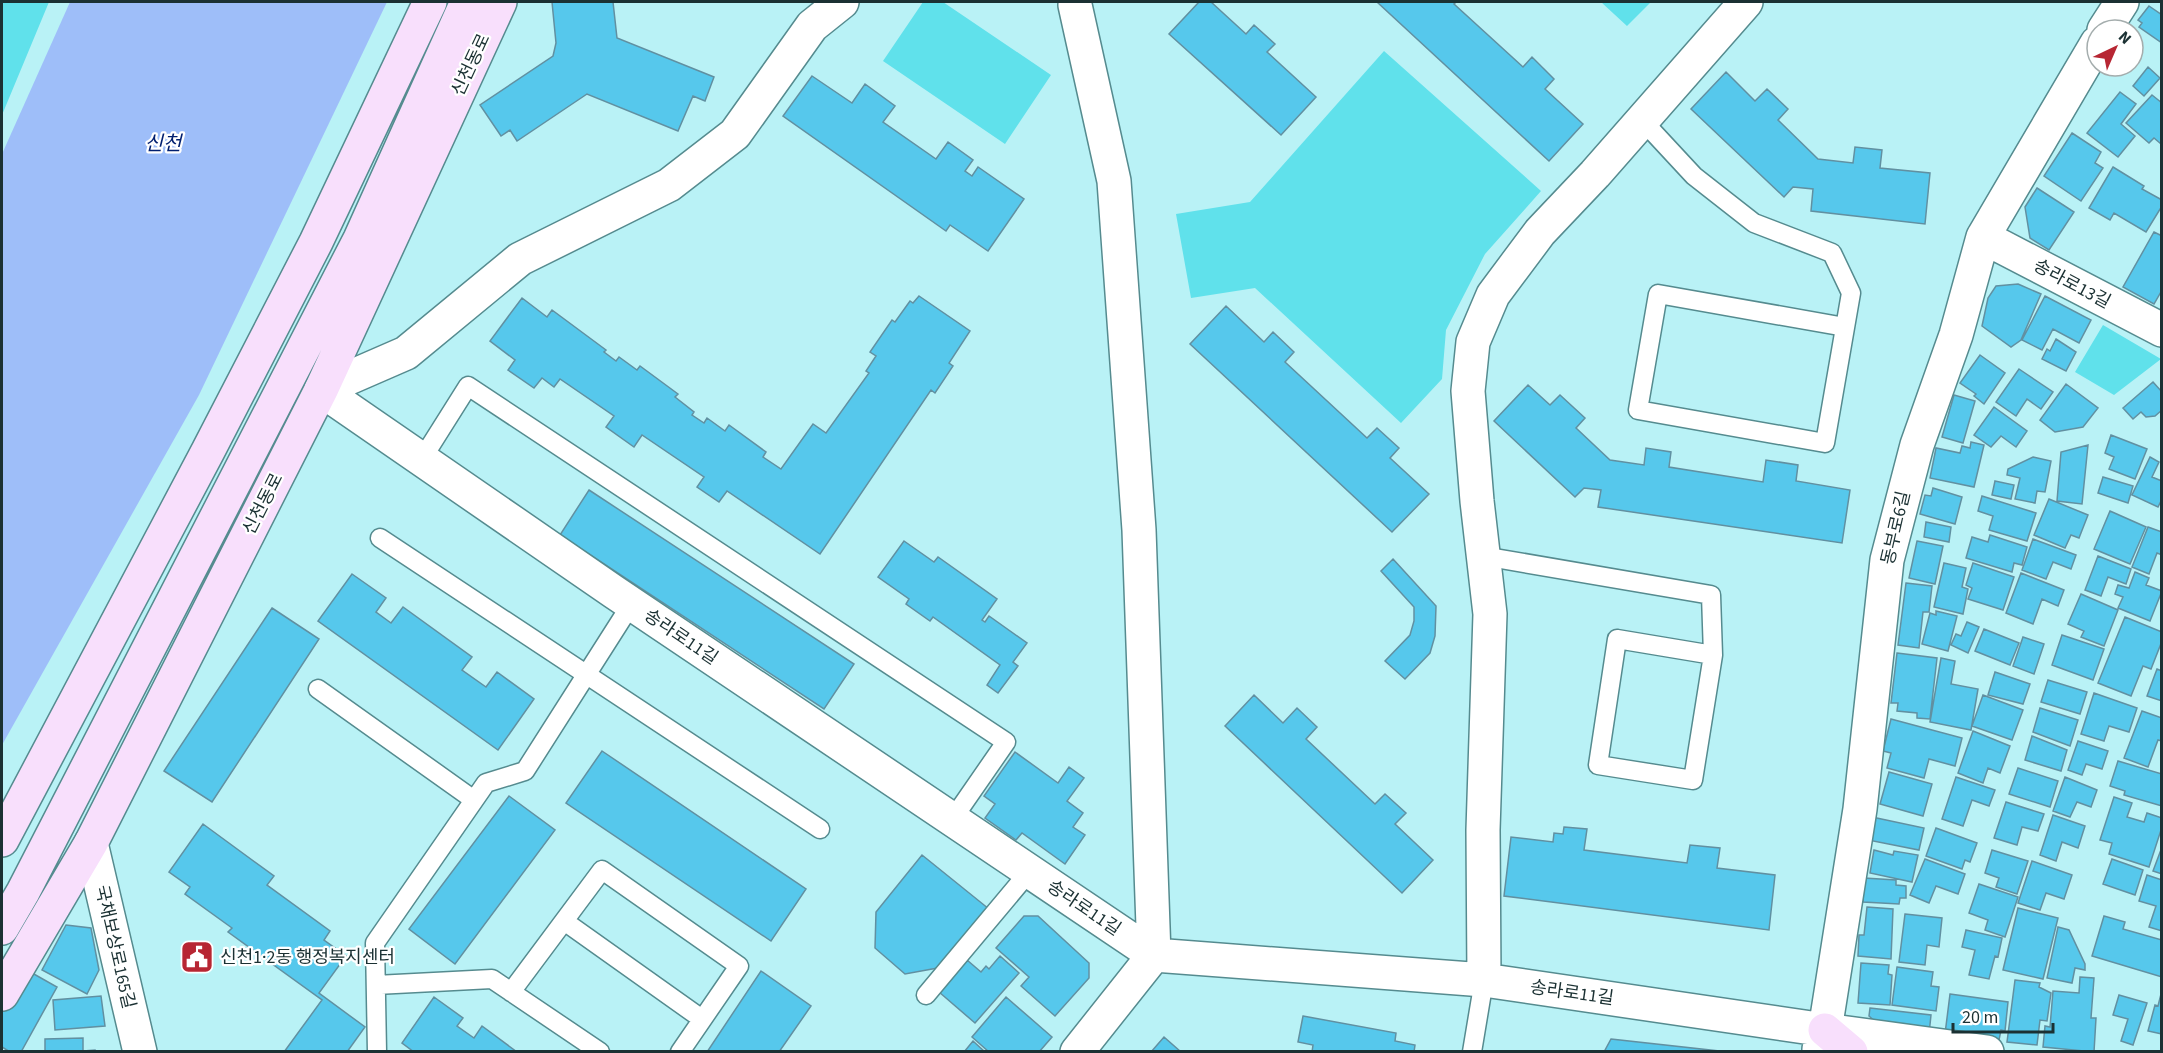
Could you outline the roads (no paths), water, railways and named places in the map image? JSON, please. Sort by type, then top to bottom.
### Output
[{"type":"main road","points":[[2,840],[316,242],[430,2]]},
{"type":"main road","name":"신천동로","points":[[2,928],[23,892],[360,238],[467,2]]},
{"type":"main road","name":"신천동로","points":[[2,994],[91,843],[321,390],[500,2]]},
{"type":"main road","points":[[1821,1041],[1851,1052]]},
{"type":"street","points":[[321,390],[406,353],[520,259],[669,185],[735,134],[812,26],[842,2]]},
{"type":"street","points":[[1484,980],[1484,830],[1490,614],[1477,501],[1468,391],[1473,342],[1493,296],[1540,232],[1595,174],[1746,2]]},
{"type":"street","points":[[2111,18],[2121,2]]},
{"type":"street","points":[[1073,3],[1114,181],[1139,530],[1154,956],[1077,1052]]},
{"type":"street","name":"동부로6길","points":[[1821,1041],[1860,809],[1887,560],[1917,445],[1956,335],[1983,237],[2085,63]]},
{"type":"street","name":"송라로13길","points":[[1983,237],[2162,330]]},
{"type":"street","name":"송라로11길","points":[[321,390],[1154,956],[1484,980],[1821,1041],[1987,1052]]},
{"type":"street","name":"국채보상로165길","points":[[91,843],[140,1052]]},
{"type":"lane","points":[[1642,120],[1694,176],[1755,223],[1832,253],[1851,293],[1825,443],[1638,410],[1658,294],[1845,327]]},
{"type":"lane","points":[[422,459],[468,386],[1006,742],[952,820]]},
{"type":"lane","points":[[380,538],[820,829]]},
{"type":"lane","points":[[1483,556],[1711,595],[1713,655],[1693,780],[1598,765],[1617,639],[1713,655]]},
{"type":"lane","points":[[377,1052],[375,943],[486,783],[525,771],[632,603]]},
{"type":"lane","points":[[318,689],[474,800]]},
{"type":"lane","points":[[511,992],[602,870],[739,966],[680,1052]]},
{"type":"lane","points":[[926,995],[1029,872]]},
{"type":"lane","points":[[564,921],[702,1019]]},
{"type":"lane","points":[[375,985],[492,979],[600,1052]]},
{"type":"lane","points":[[1472,1052],[1484,980]]},
{"type":"water","name":"신천","points":[[70,2],[387,2],[199,395],[2,745],[2,154]]},
{"type":"place","name":"신천1·2동 행정복지센터","points":[[197,957]]}]
